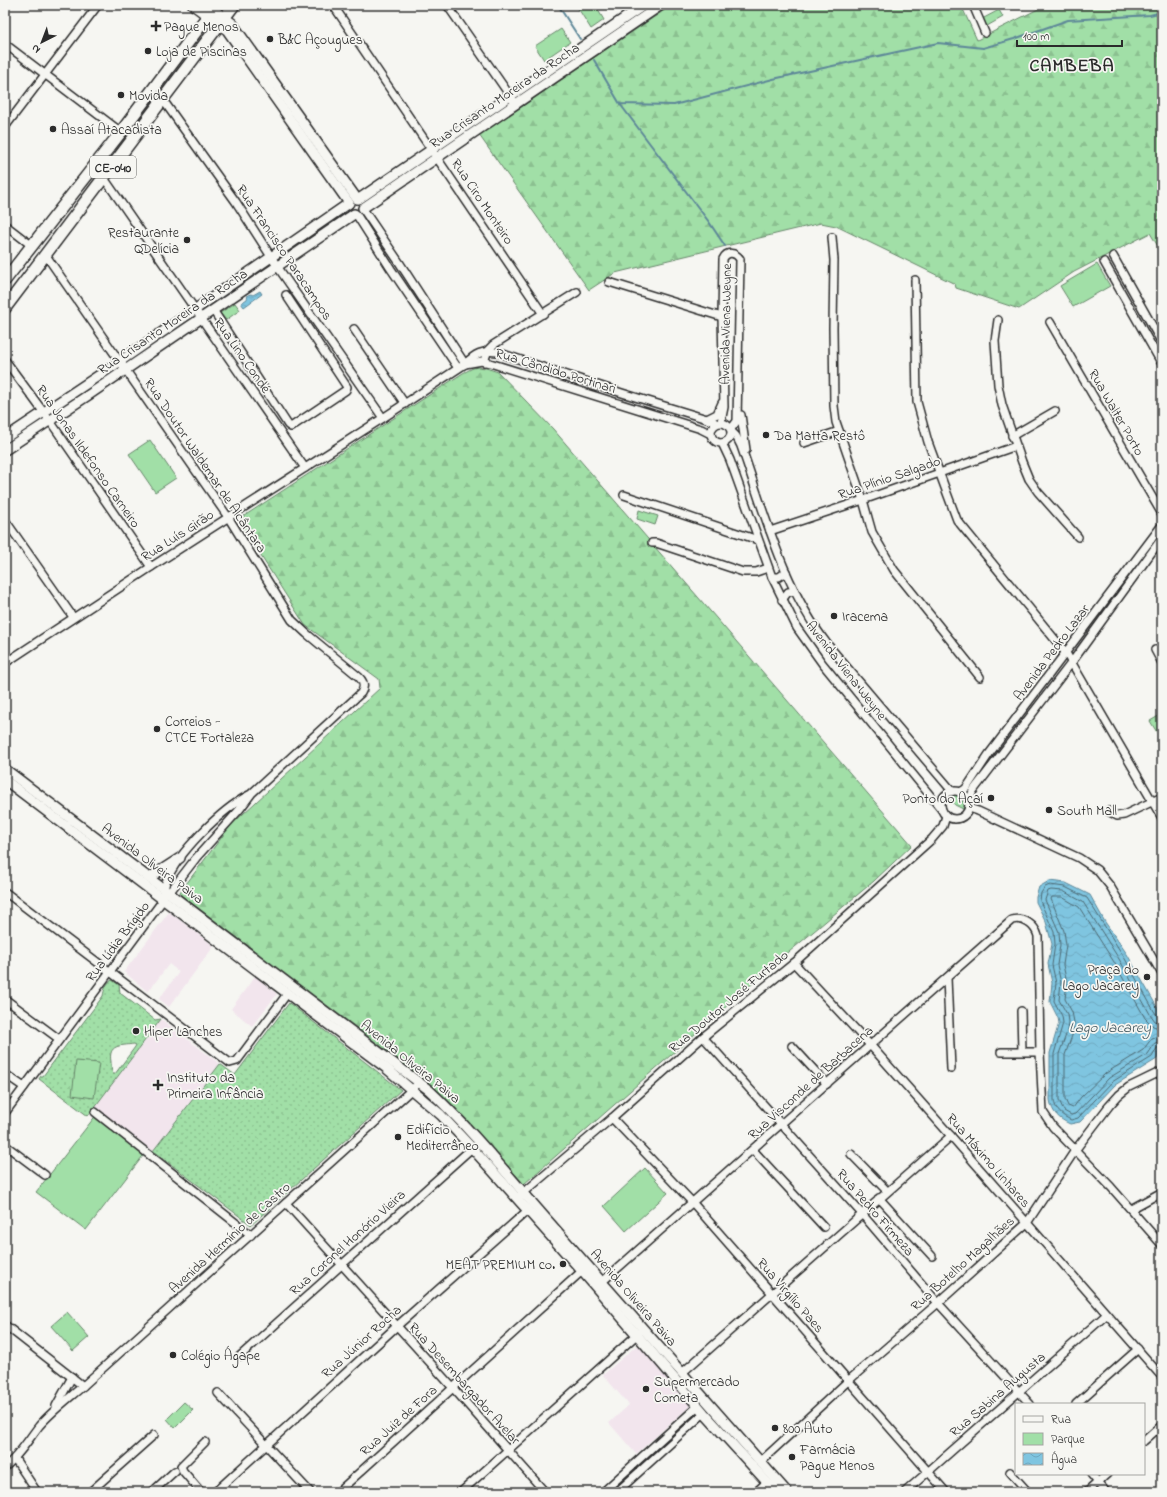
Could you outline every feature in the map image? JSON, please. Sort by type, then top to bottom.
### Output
[{"type":"highway","name":"CE-040","points":[[5,308],[234,5]]},
{"type":"highway","name":"CE-040","points":[[5,280],[121,132],[211,9]]},
{"type":"main road","points":[[193,5],[211,9],[222,21],[227,30],[289,112],[356,206]]},
{"type":"main road","name":"Rua Crisanto Moreira da Rocha","points":[[5,438],[196,310],[271,256],[438,157],[512,100],[644,5]]},
{"type":"main road","name":"Rua Crisanto Moreira da Rocha","points":[[5,450],[277,266],[432,149],[661,5]]},
{"type":"main road","name":"Avenida Oliveira Paiva","points":[[5,769],[149,878],[166,894],[288,994],[386,1068],[441,1115],[602,1282],[787,1492]]},
{"type":"main road","name":"Avenida Oliveira Paiva","points":[[6,784],[166,894],[420,1082],[455,1115],[520,1196],[527,1211],[582,1271],[636,1335],[776,1492]]},
{"type":"main road","points":[[149,878],[180,858]]},
{"type":"street","points":[[5,127],[98,5]]},
{"type":"street","name":"Rua Ciro Monteiro","points":[[333,5],[438,157],[543,314]]},
{"type":"street","points":[[447,5],[512,100]]},
{"type":"street","points":[[973,5],[985,33]]},
{"type":"street","points":[[5,44],[121,132]]},
{"type":"street","name":"Rua Francisco Paracampos","points":[[163,100],[236,202],[277,266],[383,418]]},
{"type":"street","name":"Rua Lino Condé","points":[[104,178],[305,468]]},
{"type":"street","points":[[356,206],[391,269],[461,366]]},
{"type":"street","points":[[356,206],[399,262],[461,366]]},
{"type":"street","points":[[5,225],[31,245]]},
{"type":"street","points":[[832,237],[834,260],[832,328],[834,406],[836,422],[863,500],[872,532],[894,570],[980,677]]},
{"type":"street","name":"Avenida Viena Weyne","points":[[718,423],[724,412],[722,260],[726,254],[731,253],[737,255],[740,260],[737,421],[732,431],[739,441],[745,456],[770,531],[786,572],[810,621],[828,645],[952,791]]},
{"type":"street","name":"Rua Doutor Waldemar de Alcântara","points":[[45,254],[228,517],[292,620],[359,677]]},
{"type":"street","points":[[1113,256],[1162,343]]},
{"type":"street","points":[[1104,262],[1162,364]]},
{"type":"street","points":[[916,280],[917,402],[928,442],[957,520],[1066,653],[1162,818]]},
{"type":"street","points":[[609,282],[722,317]]},
{"type":"street","points":[[1122,293],[1131,287]]},
{"type":"street","points":[[484,362],[488,350],[493,345],[577,292]]},
{"type":"street","points":[[213,310],[288,425],[291,427],[346,390],[347,386],[286,296]]},
{"type":"street","points":[[1133,314],[1143,308]]},
{"type":"street","points":[[998,320],[995,341],[998,385],[1002,405],[1012,436],[1029,479],[1053,510],[1078,537]]},
{"type":"street","name":"Rua Walter Porto","points":[[1050,322],[1162,514]]},
{"type":"street","points":[[354,330],[405,404]]},
{"type":"street","name":"Rua Cândido Portinari","points":[[461,366],[477,354],[488,350],[718,423]]},
{"type":"street","name":"Rua Jonas Ildefonso Carneiro","points":[[5,360],[50,421],[151,567]]},
{"type":"street","name":"Rua Cândido Portinari","points":[[461,366],[484,362],[701,429],[711,434]]},
{"type":"street","name":"Rua Luís Girão","points":[[5,663],[73,617],[405,404],[461,366]]},
{"type":"street","points":[[619,403],[622,393]]},
{"type":"street","points":[[707,419],[717,414],[724,395]]},
{"type":"street","points":[[737,398],[740,405],[745,456]]},
{"type":"street","points":[[1012,436],[1055,411]]},
{"type":"street","points":[[718,423],[728,425],[732,431],[729,440],[722,443],[714,441],[711,434],[713,426],[718,423]]},
{"type":"street","points":[[804,443],[839,431]]},
{"type":"street","name":"Avenida Viena Weyne","points":[[722,443],[730,460],[768,568],[782,600],[797,628],[807,643],[944,813]]},
{"type":"street","name":"Rua Plínio Salgado","points":[[770,531],[940,474],[1016,446]]},
{"type":"street","points":[[624,495],[758,540]]},
{"type":"street","points":[[5,520],[73,617]]},
{"type":"street","name":"Avenida Pedro Lazar","points":[[960,792],[967,787],[989,754],[1020,715],[1162,525]]},
{"type":"street","name":"Avenida Pedro Lazar","points":[[969,803],[973,791],[1028,721],[1111,610],[1162,538]]},
{"type":"street","points":[[652,543],[656,543],[743,572],[756,572],[768,568]]},
{"type":"street","points":[[772,577],[780,577],[786,572]]},
{"type":"street","points":[[782,600],[788,592],[795,591]]},
{"type":"street","points":[[1103,604],[1111,610]]},
{"type":"street","points":[[1155,650],[1162,663]]},
{"type":"street","name":"Rua Lídia Brígido","points":[[5,1113],[166,894],[240,809],[252,793],[361,693],[364,685],[359,677]]},
{"type":"street","points":[[1020,715],[1028,721]]},
{"type":"street","points":[[969,803],[967,812],[961,818],[953,819],[944,813],[941,802],[944,796],[952,791],[960,792],[966,796],[972,808],[1079,858],[1097,870],[1110,886],[1162,974]]},
{"type":"street","name":"Rua Lídia Brígido","points":[[166,894],[166,882],[187,847],[234,803],[252,793]]},
{"type":"street","points":[[1108,811],[1118,816],[1124,815],[1162,797]]},
{"type":"street","name":"Rua Doutor José Furtado","points":[[520,1196],[612,1118],[703,1037],[794,963],[932,839],[943,826],[944,813]]},
{"type":"street","points":[[187,847],[196,849],[196,858]]},
{"type":"street","points":[[5,892],[230,1063],[237,1061],[288,994]]},
{"type":"street","name":"Rua Visconde de Barbacena","points":[[602,1282],[1012,920],[1025,920],[1032,925],[1037,932],[1039,944],[1040,1052]]},
{"type":"street","name":"Rua Máximo Linhares","points":[[794,963],[871,1046],[1106,1315],[1162,1375]]},
{"type":"street","points":[[946,978],[951,1069]]},
{"type":"street","points":[[5,999],[59,1039]]},
{"type":"street","points":[[1021,1011],[1022,1051]]},
{"type":"street","name":"Rua Pedro Firmeza","points":[[703,1037],[862,1214],[938,1303],[1029,1403]]},
{"type":"street","points":[[792,1046],[827,1084]]},
{"type":"street","points":[[1001,1052],[1040,1052],[1043,1112],[1053,1127],[1076,1149],[1162,1245]]},
{"type":"street","name":"Rua Botelho Magalhães","points":[[760,1462],[848,1381],[1027,1223],[1076,1149],[1109,1106],[1119,1095],[1136,1083],[1162,1071]]},
{"type":"street","points":[[5,1074],[24,1087]]},
{"type":"street","name":"Avenida Hermínio de Castro","points":[[5,1467],[15,1459],[54,1410],[83,1386],[420,1082]]},
{"type":"street","points":[[95,1112],[251,1234]]},
{"type":"street","name":"Rua Virgílio Paes","points":[[612,1118],[692,1202],[946,1492]]},
{"type":"street","points":[[682,1372],[951,1136]]},
{"type":"street","points":[[5,1145],[44,1175]]},
{"type":"street","name":"Rua Coronel Honório Vieira","points":[[240,1356],[472,1148]]},
{"type":"street","points":[[753,1150],[824,1227]]},
{"type":"street","points":[[851,1154],[887,1191]]},
{"type":"street","points":[[1131,1209],[1162,1192]]},
{"type":"street","points":[[879,1198],[932,1256]]},
{"type":"street","name":"Rua Desembargador Avelar","points":[[286,1203],[453,1388],[542,1491]]},
{"type":"street","name":"Rua Júnior Rocha","points":[[214,1492],[397,1326],[527,1211]]},
{"type":"street","name":"Rua Juiz de Fora","points":[[338,1492],[582,1271]]},
{"type":"street","name":"Rua Sabina Augusta","points":[[905,1492],[1106,1315]]},
{"type":"street","points":[[5,1326],[83,1386]]},
{"type":"street","points":[[461,1492],[643,1329]]},
{"type":"street","points":[[1077,1403],[1138,1349]]},
{"type":"street","name":"Avenida Hermínio de Castro","points":[[54,1410],[72,1377]]},
{"type":"street","points":[[218,1393],[310,1492]]},
{"type":"street","points":[[603,1492],[702,1409]]},
{"type":"street","points":[[617,1492],[702,1409]]},
{"type":"street","points":[[1145,1440],[1162,1425]]},
{"type":"street","points":[[90,1492],[154,1435]]},
{"type":"street","points":[[201,1492],[183,1471],[181,1466],[205,1442]]},
{"type":"street","points":[[15,1459],[38,1492]]},
{"type":"street","points":[[152,1492],[175,1471]]},
{"type":"street","points":[[1010,1472],[1028,1492]]},
{"type":"street","points":[[1092,1475],[1106,1492]]},
{"type":"street","points":[[1087,1492],[1106,1475]]},
{"type":"street","points":[[756,1492],[767,1482]]},
{"type":"shaded area","points":[[169,912],[214,946],[169,1007],[159,999],[179,972],[169,964],[148,992],[124,972]]},
{"type":"shaded area","points":[[255,976],[277,994],[252,1026],[231,1009]]},
{"type":"shaded area","name":"Instituto da Primeira Infância","points":[[161,1019],[220,1064],[153,1151],[95,1107]]},
{"type":"shaded area","name":"Supermercado Cometa","points":[[636,1346],[639,1346],[690,1406],[636,1454],[609,1423],[629,1405],[603,1375]]},
{"type":"green space","points":[[576,5],[595,5],[604,20],[591,29]]},
{"type":"green space","points":[[672,5],[961,5],[977,40],[1046,5],[1162,5],[1162,253],[1150,233],[1074,272],[1019,309],[956,288],[955,284],[836,226],[821,223],[615,273],[589,290],[479,135]]},
{"type":"green space","points":[[999,10],[1003,17],[987,26],[982,19]]},
{"type":"green space","points":[[561,29],[570,42],[544,60],[535,46]]},
{"type":"green space","points":[[1097,264],[1110,286],[1073,307],[1060,286]]},
{"type":"green space","points":[[235,303],[240,310],[226,320],[220,313]]},
{"type":"green space","points":[[478,367],[498,372],[553,429],[912,845],[874,881],[777,962],[524,1184],[459,1113],[410,1068],[181,895],[180,892],[231,825],[380,688],[379,679],[305,625],[241,525],[241,518],[463,373]]},
{"type":"green space","points":[[150,440],[176,478],[155,492],[129,454]]},
{"type":"green space","points":[[639,510],[658,516],[655,525],[637,519]]},
{"type":"green space","points":[[1162,714],[1162,731],[1158,734],[1150,721]]},
{"type":"green space","points":[[957,795],[963,799],[963,809],[955,805],[949,798]]},
{"type":"green space","points":[[112,980],[119,985],[120,993],[155,1020],[161,1019],[88,1116],[39,1079],[43,1076],[103,996],[108,983]],"holes":[[[136,1045],[115,1074],[113,1074],[111,1068],[111,1052],[113,1049],[120,1046]]]},
{"type":"green space","points":[[289,1003],[401,1090],[251,1225],[153,1151],[220,1064],[235,1075]]},
{"type":"green space","points":[[76,1061],[99,1063],[94,1098],[72,1095]]},
{"type":"green space","points":[[97,1114],[146,1152],[86,1230],[36,1192]]},
{"type":"green space","points":[[645,1168],[668,1193],[626,1231],[604,1206]]},
{"type":"green space","points":[[67,1312],[89,1337],[73,1351],[51,1326]]},
{"type":"green space","points":[[184,1402],[193,1410],[175,1428],[167,1419]]},
{"type":"water","points":[[260,291],[262,294],[244,307],[241,303],[247,299],[248,295],[253,295]]},
{"type":"water","name":"Lago Jacarey","points":[[1049,881],[1066,883],[1090,895],[1105,922],[1127,954],[1162,1016],[1162,1049],[1158,1053],[1157,1059],[1115,1085],[1080,1122],[1070,1124],[1054,1112],[1050,1100],[1050,1053],[1059,1023],[1050,1002],[1052,983],[1048,964],[1052,944],[1046,922],[1036,902],[1039,887]]},
{"type":"waterway","points":[[558,5],[580,39]]},
{"type":"waterway","points":[[594,60],[620,104],[674,105],[773,79],[938,43],[983,48],[1068,20],[1150,15],[1162,12]]},
{"type":"waterway","points":[[620,104],[709,222],[725,246]]},
{"type":"place","name":"Pague Menos","points":[[156,26]]},
{"type":"place","name":"B&C Açougues","points":[[270,39]]},
{"type":"place","name":"Loja de Piscinas","points":[[148,51]]},
{"type":"place","name":"Movida","points":[[121,95]]},
{"type":"place","name":"Assaí Atacadista","points":[[53,129]]},
{"type":"place","name":"Restaurante QDelícia","points":[[187,240]]},
{"type":"place","name":"Da Matta Restô","points":[[766,435]]},
{"type":"place","name":"Iracema","points":[[834,616]]},
{"type":"place","name":"Correios - CTCE Fortaleza","points":[[157,729]]},
{"type":"place","name":"Ponto do Açaí","points":[[991,798]]},
{"type":"place","name":"South Mall","points":[[1049,810]]},
{"type":"place","name":"Praça do Lago Jacarey","points":[[1147,977]]},
{"type":"place","name":"Hiper Lanches","points":[[136,1031]]},
{"type":"place","name":"Instituto da Primeira Infância","points":[[158,1085]]},
{"type":"place","name":"Edifício Mediterrâneo","points":[[398,1137]]},
{"type":"place","name":"MEAT PREMIUM co.","points":[[563,1264]]},
{"type":"place","name":"Colégio Ágape","points":[[173,1355]]},
{"type":"place","name":"Supermercado Cometa","points":[[646,1389]]},
{"type":"place","name":"800 Auto","points":[[775,1428]]},
{"type":"place","name":"Farmácia Pague Menos","points":[[792,1457]]},
{"type":"district","name":"CAMBEBA","points":[[1072,65]]}]
